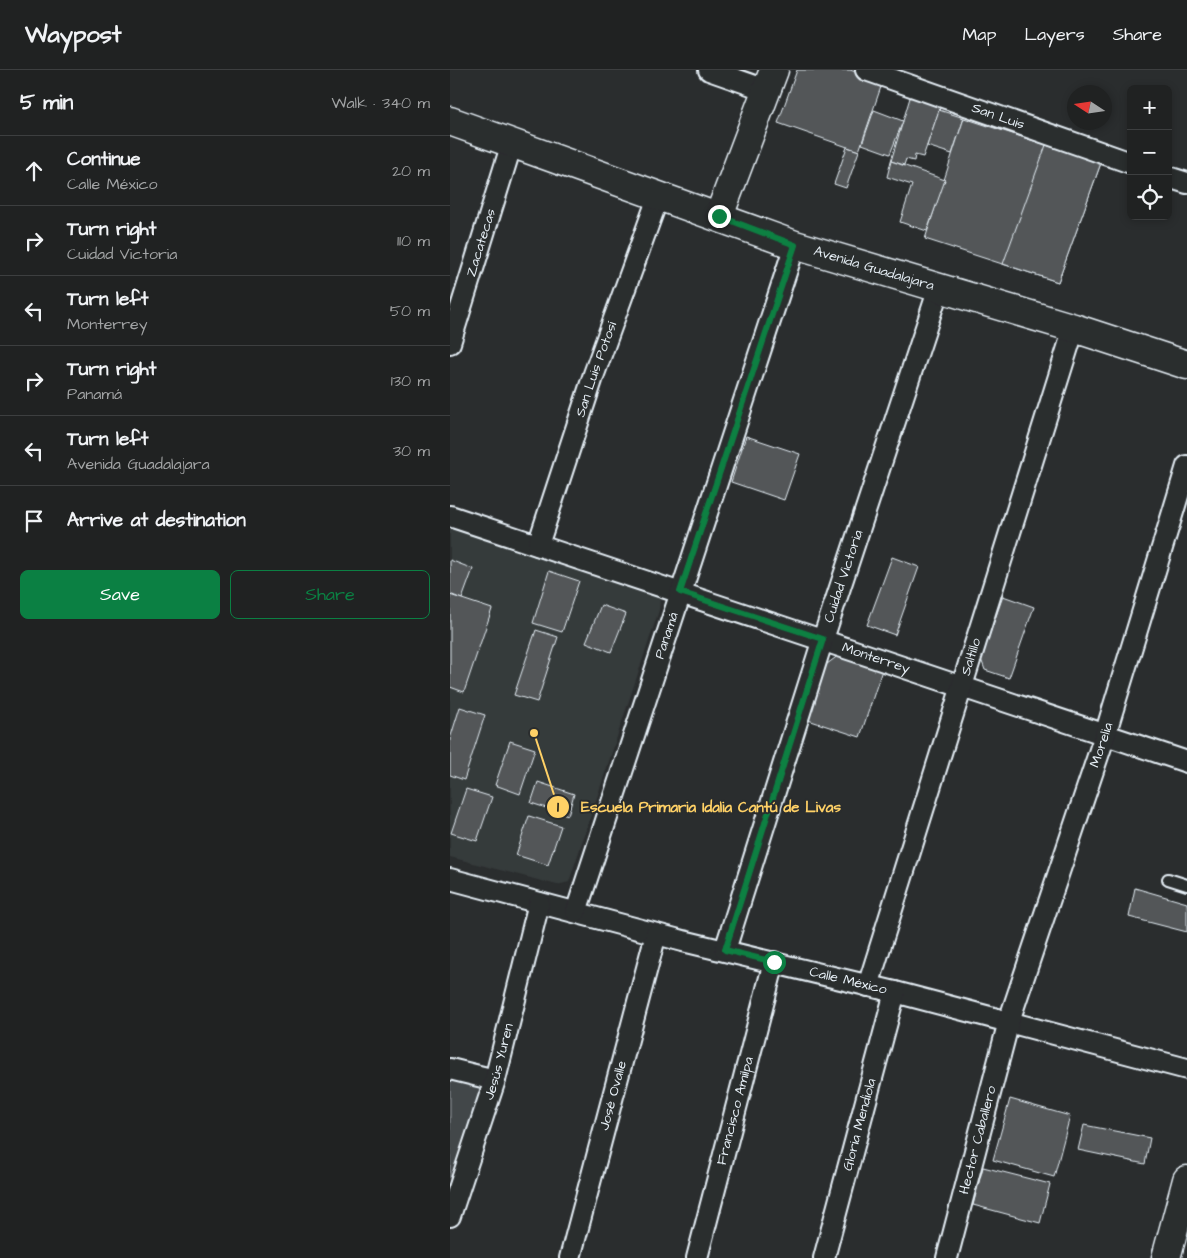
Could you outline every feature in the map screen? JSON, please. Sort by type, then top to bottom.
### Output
[{"type":"main road","points":[[719,216],[770,80]]},
{"type":"main road","name":"Avenida Guadalajara","points":[[450,121],[719,216],[795,245],[1074,328],[1187,365]]},
{"type":"main road","points":[[1166,1258],[1187,1180]]},
{"type":"street","points":[[709,70],[770,80]]},
{"type":"street","name":"San Luis","points":[[866,70],[1127,162]]},
{"type":"street","name":"Zacatecas","points":[[450,343],[512,144]]},
{"type":"street","points":[[1172,178],[1187,183]]},
{"type":"street","name":"San Luis Potosí","points":[[538,545],[594,374],[659,195]]},
{"type":"street","name":"Panamá","points":[[576,912],[795,245]]},
{"type":"street","name":"Cuidad Victoria","points":[[725,950],[823,639],[939,288]]},
{"type":"street","name":"Saltillo","points":[[868,986],[1074,328]]},
{"type":"street","name":"Morelia","points":[[1009,1021],[1105,736],[1187,466]]},
{"type":"street","name":"Monterrey","points":[[450,516],[1187,762]]},
{"type":"street","name":"Calle México","points":[[450,879],[656,934],[1009,1021],[1187,1069]]},
{"type":"street","name":"Jesús Yuren","points":[[450,1216],[494,1080],[539,903]]},
{"type":"street","name":"José Ovalle","points":[[570,1258],[656,934]]},
{"type":"street","name":"Francisco Amilpa","points":[[697,1258],[774,962]]},
{"type":"street","name":"Gloria Mendiola","points":[[824,1258],[895,992]]},
{"type":"street","name":"Hector Caballero","points":[[947,1258],[1009,1021]]},
{"type":"street","points":[[450,1069],[494,1080]]},
{"type":"lane","points":[[1168,879],[1187,885]]},
{"type":"shaded area","points":[[450,528],[651,592],[660,599],[659,610],[569,882],[557,885],[450,857]]},
{"type":"shaded area","points":[[450,1079],[483,1087],[450,1215]]},
{"type":"building","points":[[797,70],[850,70],[883,81],[859,151],[778,123]]},
{"type":"building","points":[[912,91],[942,102],[923,157],[915,155],[914,161],[906,159],[904,165],[891,161]]},
{"type":"building","points":[[874,110],[903,121],[890,154],[862,144]]},
{"type":"building","points":[[939,110],[964,118],[952,154],[927,146]]},
{"type":"building","points":[[964,118],[1101,163],[1058,282],[925,239]]},
{"type":"building","points":[[1046,145],[1101,163],[1058,282],[1003,264]]},
{"type":"building","points":[[847,147],[859,151],[846,188],[834,184]]},
{"type":"building","points":[[891,161],[945,180],[927,231],[900,222],[912,185],[887,177]]},
{"type":"building","points":[[746,436],[800,454],[784,500],[731,482]]},
{"type":"building","points":[[892,557],[919,567],[895,635],[867,625]]},
{"type":"building","points":[[450,560],[473,569],[462,599],[450,594]]},
{"type":"building","points":[[549,571],[579,581],[562,632],[533,623]]},
{"type":"building","points":[[450,595],[492,609],[464,692],[450,687]]},
{"type":"building","points":[[1003,596],[1034,607],[1009,678],[985,670],[981,659]]},
{"type":"building","points":[[601,605],[626,614],[611,652],[586,642]]},
{"type":"building","points":[[536,630],[558,637],[537,702],[514,695]]},
{"type":"building","points":[[839,655],[882,670],[860,737],[805,719],[823,667]]},
{"type":"building","points":[[460,707],[485,715],[464,780],[450,775],[450,739]]},
{"type":"building","points":[[510,741],[535,749],[520,794],[495,785]]},
{"type":"building","points":[[538,782],[574,794],[568,815],[531,803]]},
{"type":"building","points":[[466,789],[492,797],[477,841],[451,833]]},
{"type":"building","points":[[529,816],[561,826],[548,865],[516,855]]},
{"type":"building","points":[[1135,888],[1187,903],[1187,932],[1129,917]]},
{"type":"building","points":[[1010,1099],[1070,1116],[1054,1177],[993,1160]]},
{"type":"building","points":[[1084,1125],[1150,1138],[1145,1164],[1078,1150]]},
{"type":"building","points":[[983,1167],[1050,1184],[1040,1223],[973,1205]]},
{"type":"place","name":"Escuela Primaria Idalia Cantú de Livas","points":[[534,733]]},
{"type":"route","points":[[719,216],[795,245],[680,592],[823,639],[725,950],[774,962]]}]
